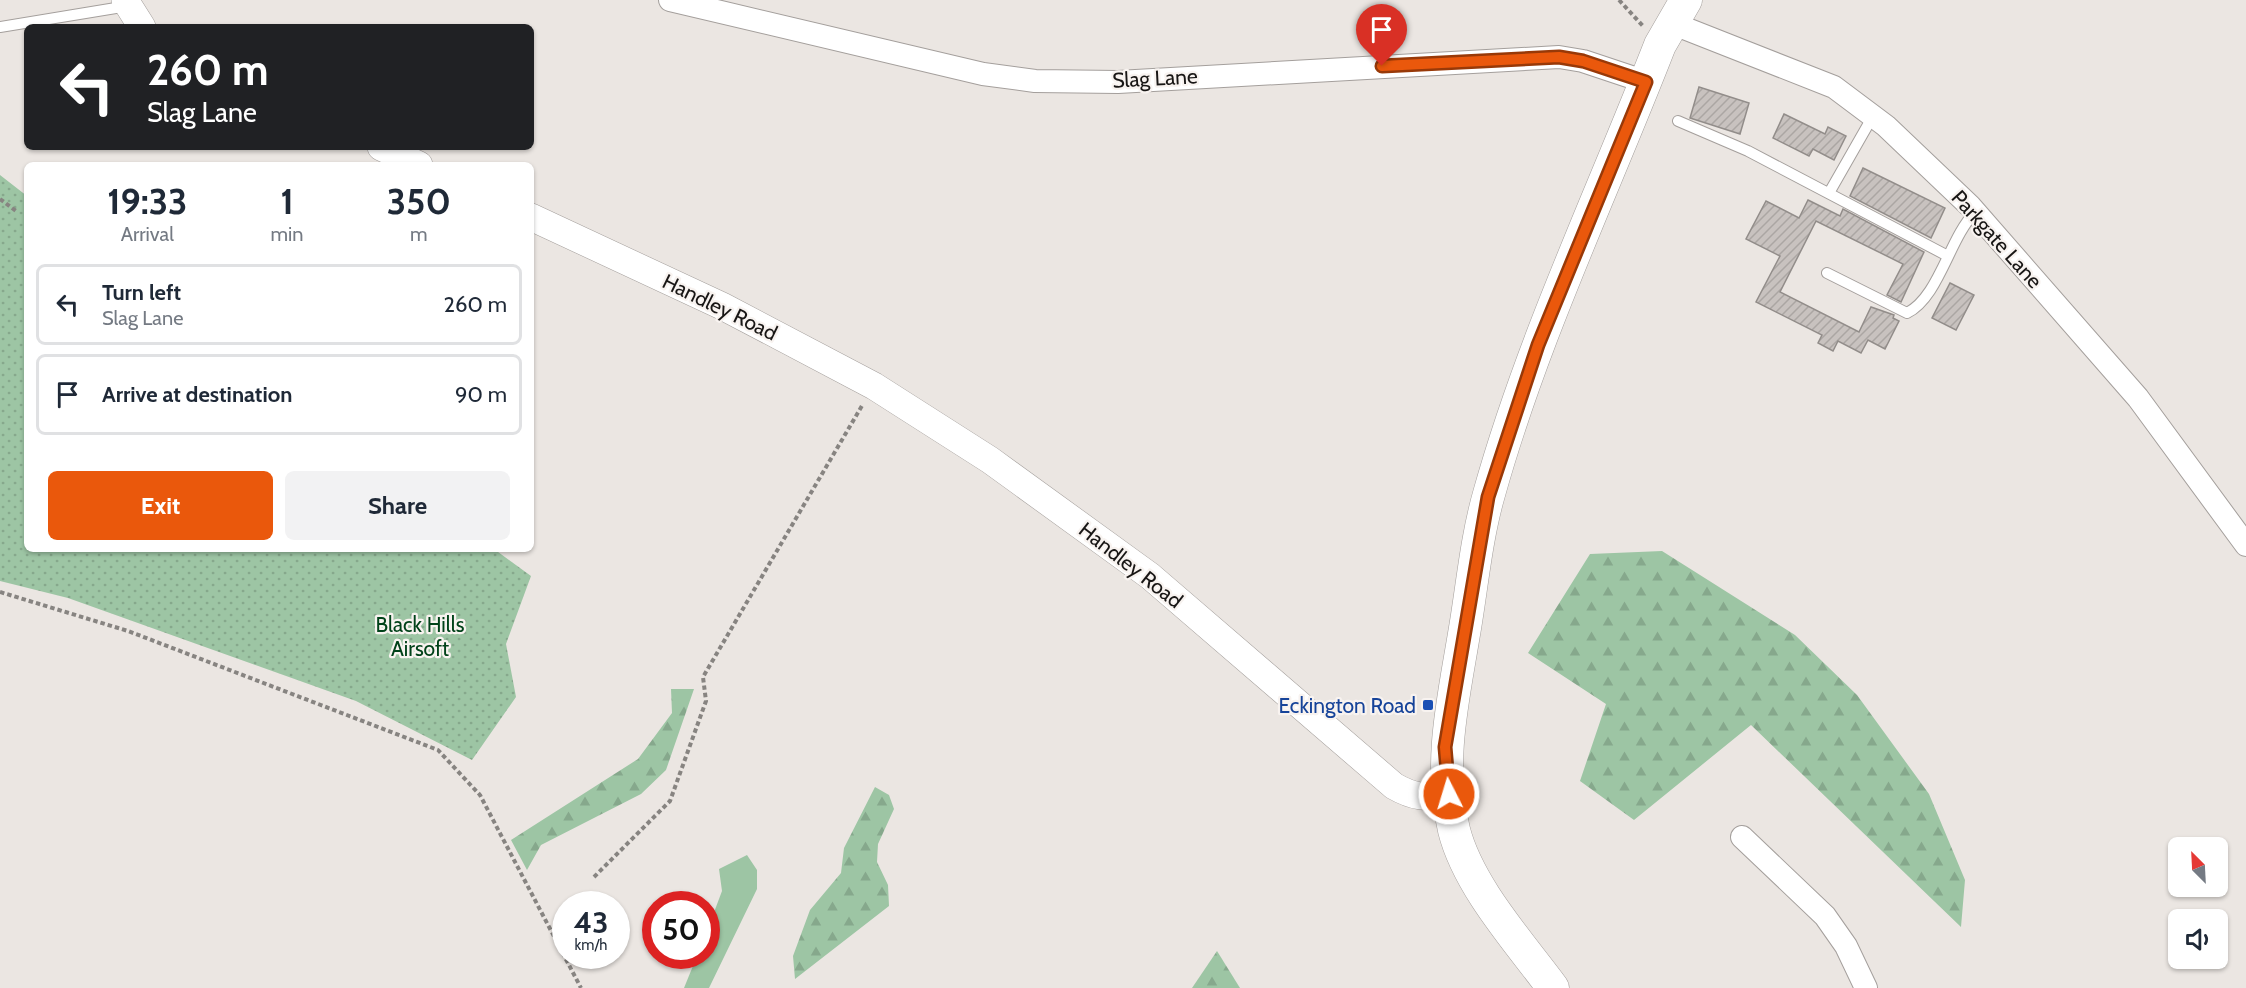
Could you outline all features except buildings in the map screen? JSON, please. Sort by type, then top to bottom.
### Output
[{"type":"main road","points":[[1553,988],[1477,882],[1454,830],[1445,747],[1488,497],[1538,345],[1646,82],[1674,23]]},
{"type":"street","name":"Slag Lane","points":[[670,0],[983,74],[1035,81],[1118,82],[1559,57],[1583,61],[1646,82]]},
{"type":"street","name":"Parkgate Lane","points":[[1674,23],[1834,87],[1873,116],[1975,212],[2138,398],[2246,546]]},
{"type":"street","points":[[387,150],[413,162]]},
{"type":"street","name":"Handley Road","points":[[534,218],[722,306],[874,386],[990,460],[1150,576],[1394,786],[1411,796],[1431,798],[1449,794]]},
{"type":"street","points":[[1742,837],[1825,916],[1846,945],[1866,988]]},
{"type":"lane","points":[[25,24],[132,11]]},
{"type":"lane","points":[[0,27],[24,24]]},
{"type":"lane","points":[[1829,194],[1873,116]]},
{"type":"lane","points":[[1678,122],[1748,150],[1946,255]]},
{"type":"lane","points":[[1827,273],[1907,313],[1917,308],[1927,294],[1960,228],[1975,212]]},
{"type":"path","points":[[1619,0],[1674,23]]},
{"type":"path","points":[[0,200],[16,211]]},
{"type":"path","points":[[594,877],[670,801],[706,700],[703,677],[874,386]]},
{"type":"path","points":[[0,592],[128,631],[438,750],[480,795],[581,988]]},
{"type":"green space","name":"Black Hills Airsoft","points":[[0,175],[24,194],[24,552],[498,552],[531,576],[506,644],[516,697],[472,760],[356,701],[68,598],[0,581]]},
{"type":"green space","points":[[1662,551],[1795,635],[1857,695],[1929,794],[1965,880],[1961,927],[1751,725],[1634,820],[1580,781],[1606,704],[1528,653],[1590,554]]},
{"type":"green space","points":[[671,689],[694,689],[666,770],[641,794],[541,845],[527,870],[511,840],[638,759],[672,713]]},
{"type":"green space","points":[[875,787],[889,795],[894,809],[878,844],[877,862],[888,885],[889,906],[795,979],[793,956],[810,910],[841,873],[844,848]]},
{"type":"green space","points":[[747,855],[757,870],[757,889],[720,965],[720,896],[722,891],[719,869]]},
{"type":"green space","points":[[1217,951],[1240,988],[1192,988]]},
{"type":"green space","points":[[692,969],[718,969],[709,988],[684,988]]},
{"type":"place","name":"Eckington Road","points":[[1428,705]]},
{"type":"route","points":[[1382,66],[1559,57],[1583,61],[1646,82],[1538,345],[1488,497],[1445,747],[1449,794]]}]
